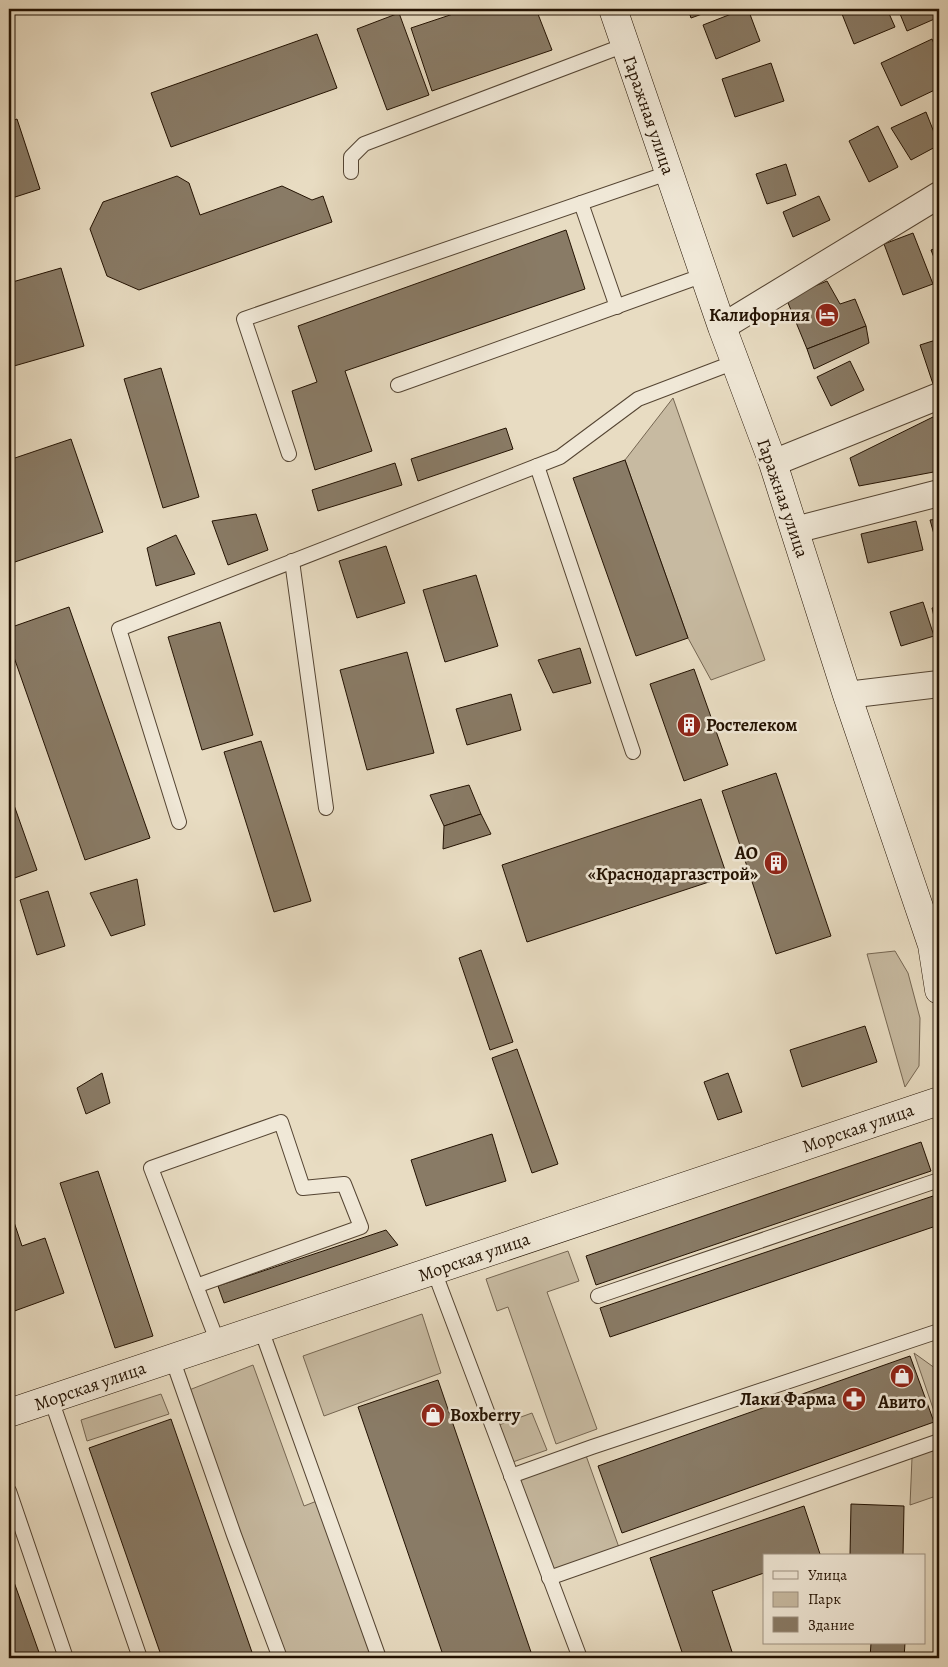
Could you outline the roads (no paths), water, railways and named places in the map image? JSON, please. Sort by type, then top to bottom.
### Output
[{"type":"street","name":"Гаражная улица","points":[[613,9],[704,276],[773,463],[847,695],[936,945],[939,990]]},
{"type":"street","points":[[722,327],[939,195]]},
{"type":"street","points":[[773,463],[939,396]]},
{"type":"street","points":[[795,530],[939,493]]},
{"type":"street","points":[[847,695],[939,684]]},
{"type":"street","name":"Морская улица","points":[[9,1413],[939,1101]]},
{"type":"lane","points":[[352,172],[351,157],[364,144],[625,45]]},
{"type":"lane","points":[[289,454],[244,319],[668,173]]},
{"type":"lane","points":[[581,203],[617,307]]},
{"type":"lane","points":[[398,385],[704,276]]},
{"type":"lane","points":[[179,822],[119,629],[560,457],[638,399],[735,362]]},
{"type":"lane","points":[[537,466],[633,752]]},
{"type":"lane","points":[[292,561],[326,808]]},
{"type":"lane","points":[[196,1286],[360,1227],[344,1184],[303,1188],[282,1122],[151,1168],[196,1286],[218,1343]]},
{"type":"lane","points":[[598,1296],[939,1180]]},
{"type":"lane","points":[[434,1271],[580,1658]]},
{"type":"lane","points":[[261,1329],[379,1658]]},
{"type":"lane","points":[[512,1476],[592,1447],[939,1331]]},
{"type":"lane","points":[[172,1358],[234,1535],[280,1658]]},
{"type":"lane","points":[[51,1399],[140,1658]]},
{"type":"lane","points":[[550,1578],[939,1441]]},
{"type":"lane","points":[[9,1491],[66,1658]]},
{"type":"place","name":"Калифорния","points":[[827,315]]},
{"type":"place","name":"Ростелеком","points":[[689,725]]},
{"type":"place","name":"АО «Краснодаргазстрой»","points":[[776,863]]},
{"type":"place","name":"Авито","points":[[902,1376]]},
{"type":"place","name":"Лаки Фарма","points":[[854,1399]]},
{"type":"place","name":"Boxberry","points":[[433,1415]]}]
